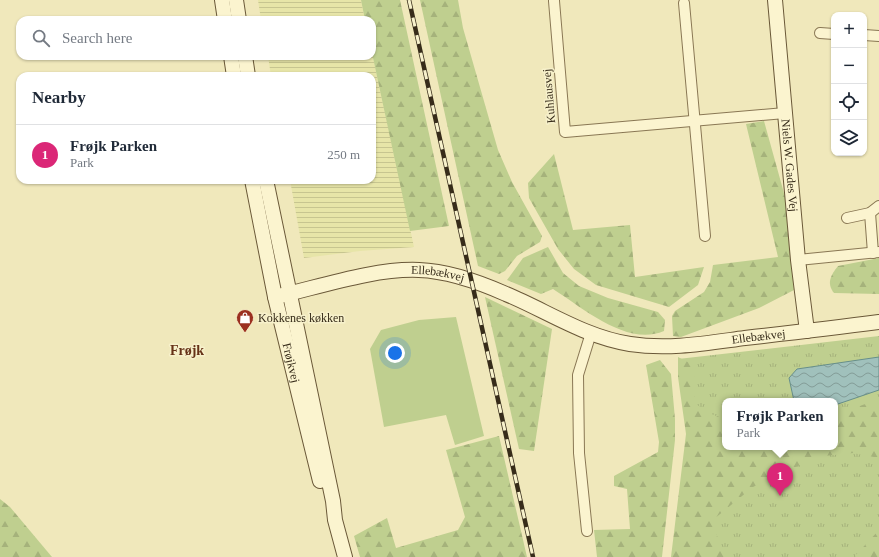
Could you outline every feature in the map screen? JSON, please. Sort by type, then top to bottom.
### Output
[{"type":"street","points":[[222,0],[224,16]]},
{"type":"street","points":[[236,0],[238,16]]},
{"type":"street","name":"Niels W. Gades Vej","points":[[775,0],[798,260],[807,331]]},
{"type":"street","name":"Kuhlausvej","points":[[554,1],[565,132],[785,113]]},
{"type":"street","points":[[684,3],[705,236]]},
{"type":"street","points":[[820,33],[831,34]]},
{"type":"street","points":[[867,35],[879,36]]},
{"type":"street","points":[[232,60],[233,72]]},
{"type":"street","points":[[246,60],[247,72]]},
{"type":"street","name":"Frøjkvej","points":[[253,184],[275,296],[319,478],[327,503],[335,520],[345,557]]},
{"type":"street","name":"Frøjkvej","points":[[267,184],[334,501],[335,520]]},
{"type":"street","points":[[847,218],[870,213],[879,206]]},
{"type":"street","points":[[798,260],[876,252],[870,213]]},
{"type":"street","name":"Ellebækvej","points":[[275,296],[387,271],[420,270],[444,273],[472,280],[508,294],[558,320],[590,333],[629,344],[666,348],[879,322]]},
{"type":"street","points":[[587,531],[579,453],[578,375],[590,333]]},
{"type":"shaded area","points":[[258,0],[361,0],[364,16],[260,16]]},
{"type":"shaded area","points":[[269,60],[374,60],[414,247],[360,251],[304,258],[291,184],[376,184],[376,72],[270,72]]},
{"type":"green space","points":[[361,0],[400,0],[449,226],[410,231],[373,60],[376,60],[376,16],[364,16]]},
{"type":"green space","points":[[420,0],[458,0],[463,28],[498,150],[512,182],[542,236],[540,242],[517,256],[505,271],[499,274],[478,266]]},
{"type":"green space","points":[[764,121],[787,204],[794,290],[759,308],[681,337],[673,336],[672,316],[675,311],[704,292],[710,282],[713,265],[778,257],[746,124]]},
{"type":"green space","points":[[554,154],[573,230],[630,225],[635,277],[704,267],[698,285],[669,307],[596,285],[574,269],[558,249],[529,198],[528,183]]},
{"type":"green space","points":[[548,247],[563,273],[579,286],[608,298],[658,312],[665,320],[664,331],[650,335],[635,334],[621,330],[592,315],[553,289],[541,294],[507,280],[523,258]]},
{"type":"green space","points":[[879,258],[879,294],[834,293],[830,286],[830,279],[838,266]]},
{"type":"green space","points":[[485,297],[552,329],[534,451],[519,449]]},
{"type":"green space","points":[[456,317],[484,436],[455,445],[446,415],[384,427],[370,349],[381,330],[419,320]]},
{"type":"green space","points":[[879,336],[879,557],[674,557],[689,436],[678,359]]},
{"type":"green space","points":[[678,357],[690,363],[694,370],[695,403],[708,413],[722,418],[722,450],[838,450],[838,414],[879,399],[879,458],[853,453],[824,456],[785,471],[753,487],[714,519],[713,525],[725,557],[671,557],[686,434],[678,377]]},
{"type":"green space","points":[[660,360],[671,374],[675,419],[675,440],[662,557],[597,557],[594,530],[630,529],[627,489],[614,486],[614,476],[658,452],[659,442],[646,365]]},
{"type":"green space","points":[[499,436],[527,557],[360,557],[354,536],[387,518],[396,548],[458,530],[465,517],[446,450]]},
{"type":"green space","points":[[0,499],[10,507],[52,557],[0,557]]},
{"type":"green space","points":[[879,530],[879,557],[854,557]]},
{"type":"water","points":[[879,357],[879,390],[838,404],[838,398],[793,398],[789,378],[797,369]]},
{"type":"railway","points":[[409,0],[533,557]]},
{"type":"place","name":"Kokkenes køkken","points":[[245,333]]},
{"type":"place","name":"Frøjk Parken","points":[[780,496]]},
{"type":"district","name":"Frøjk","points":[[187,350]]}]
